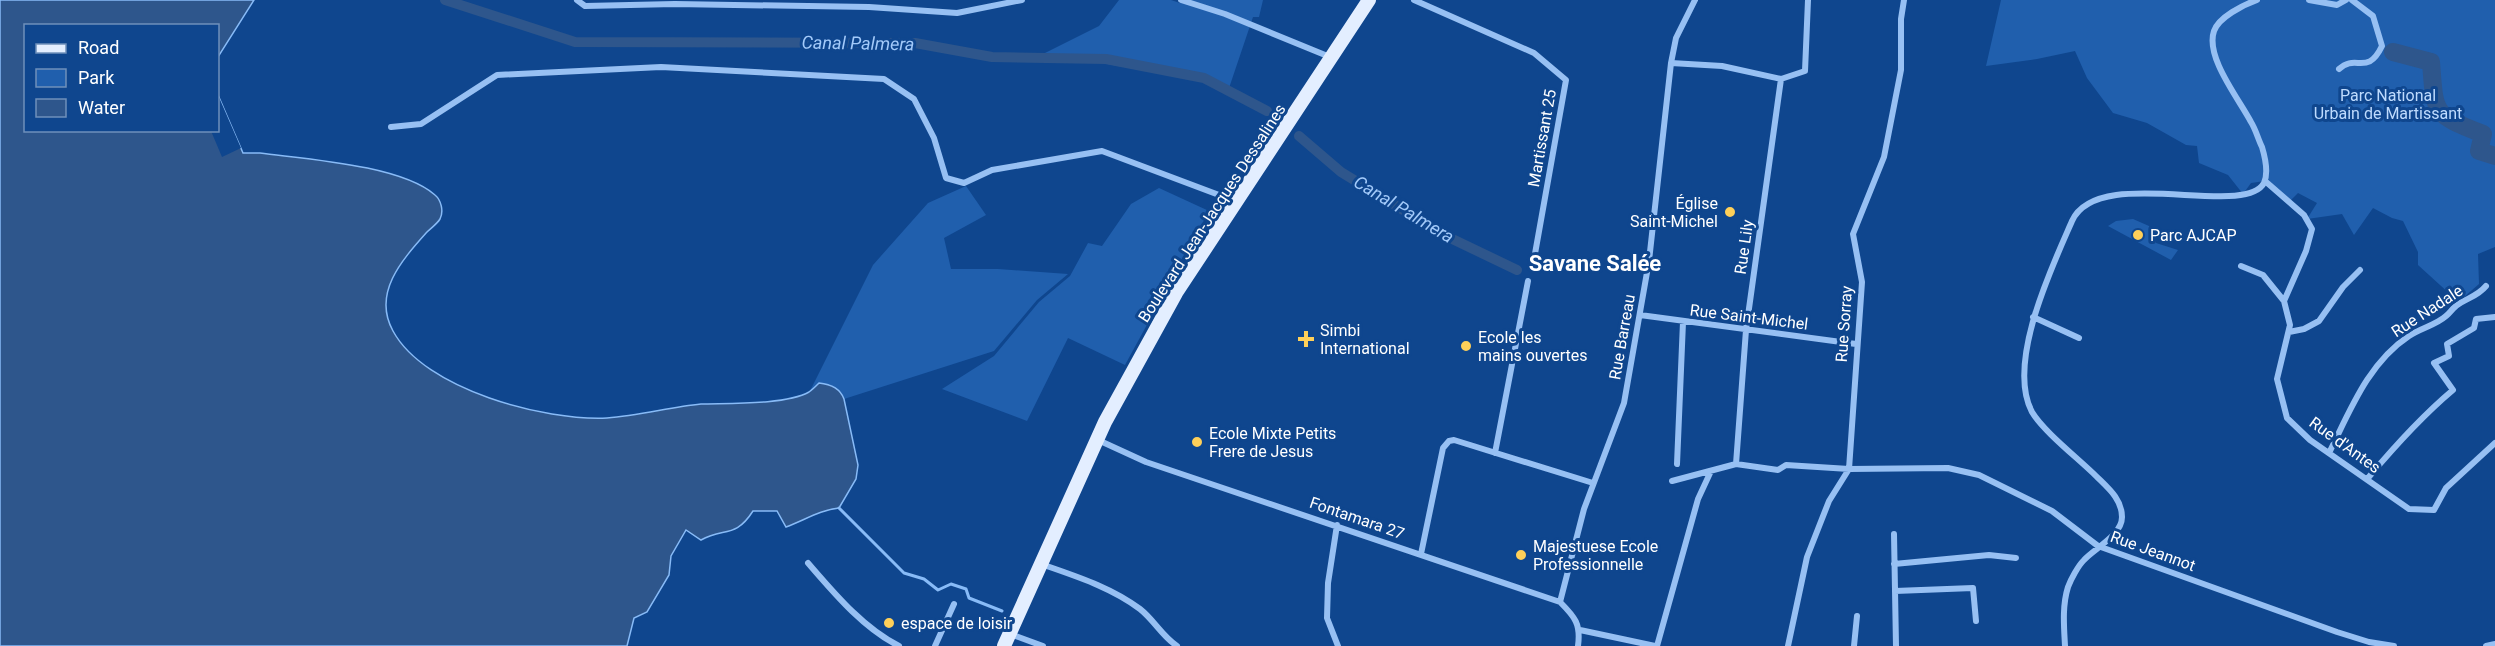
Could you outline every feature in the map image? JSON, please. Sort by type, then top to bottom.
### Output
[{"type":"main road","name":"Boulevard Jean-Jacques Dessalines","points":[[1007,640],[1105,422],[1176,293],[1310,93],[1330,57],[1370,0]]},
{"type":"street","points":[[577,0],[585,6],[675,4],[869,7],[957,13],[1022,0]]},
{"type":"street","points":[[1181,0],[1225,14],[1330,57]]},
{"type":"street","name":"Martissant 25","points":[[1414,0],[1534,53],[1566,80],[1533,265]]},
{"type":"street","name":"Rue Barreau","points":[[1560,602],[1593,483],[1624,403],[1649,261],[1671,63],[1676,38],[1695,0]]},
{"type":"street","points":[[1671,63],[1722,66],[1781,79],[1805,71],[1808,0]]},
{"type":"street","name":"Rue Sorray","points":[[1789,646],[1796,599],[1807,556],[1829,501],[1849,469],[1862,282],[1853,234],[1884,157],[1901,70],[1901,19],[1904,0]]},
{"type":"street","points":[[2065,646],[2064,610],[2068,585],[2082,562],[2119,528],[2122,518],[2120,504],[2114,494],[2044,426],[2033,412],[2026,395],[2026,368],[2033,316],[2072,221],[2080,209],[2095,201],[2124,194],[2231,196],[2259,189],[2265,181],[2265,156],[2253,124],[2217,63],[2212,47],[2214,30],[2226,17],[2257,0]]},
{"type":"street","points":[[2309,0],[2337,5],[2346,0]]},
{"type":"street","points":[[2339,69],[2344,64],[2371,62],[2377,57],[2382,46],[2373,16],[2352,0]]},
{"type":"street","points":[[391,127],[421,124],[497,75],[661,67],[884,79],[914,99],[934,138],[946,178],[964,183],[992,170],[1102,151],[1237,202]]},
{"type":"street","name":"Rue Lily","points":[[1736,464],[1746,330],[1781,79]]},
{"type":"street","points":[[2241,266],[2263,275],[2284,301],[2306,252],[2312,229],[2304,215],[2265,181]]},
{"type":"street","points":[[2289,332],[2304,329],[2319,321],[2343,287],[2360,270]]},
{"type":"street","points":[[1495,453],[1528,281]]},
{"type":"street","name":"Rue Nadale","points":[[2329,453],[2357,397],[2371,374],[2390,352],[2408,337],[2445,317],[2456,306],[2479,294],[2486,286]]},
{"type":"street","name":"Rue d'Antes","points":[[2284,301],[2289,317],[2289,332],[2277,379],[2287,418],[2310,440],[2368,478],[2409,509],[2434,510],[2446,488],[2495,443]]},
{"type":"street","name":"Rue Saint-Michel","points":[[1640,315],[1856,344]]},
{"type":"street","points":[[2033,316],[2079,338]]},
{"type":"street","points":[[2368,478],[2433,406],[2452,390],[2433,363],[2449,356],[2447,344],[2474,328],[2476,319],[2495,317]]},
{"type":"street","points":[[1677,464],[1683,322]]},
{"type":"street","name":"Fontamara 27","points":[[1098,440],[1146,462],[1560,602]]},
{"type":"street","points":[[1421,554],[1443,448],[1446,443],[1454,440],[1593,483]]},
{"type":"street","points":[[1672,481],[1736,464]]},
{"type":"street","name":"Rue Jeannot","points":[[1736,464],[1778,470],[1786,465],[1849,469],[1948,468],[1979,475],[2052,511],[2098,546],[2337,632],[2369,642],[2394,646]]},
{"type":"street","points":[[1580,630],[1656,646],[1698,500],[1711,471]]},
{"type":"street","points":[[1337,525],[1328,583],[1327,618],[1338,646]]},
{"type":"street","points":[[1894,534],[1896,646]]},
{"type":"street","points":[[1894,564],[1989,555],[2016,558]]},
{"type":"street","points":[[808,563],[845,603],[884,638],[899,646]]},
{"type":"street","points":[[1040,563],[1104,587],[1128,600],[1143,610],[1177,646]]},
{"type":"street","points":[[1895,591],[1973,588],[1976,621]]},
{"type":"street","points":[[1560,602],[1569,611],[1580,630],[1578,646]]},
{"type":"street","points":[[935,646],[954,604]]},
{"type":"street","points":[[1854,646],[1857,615]]},
{"type":"street","points":[[1007,640],[1043,646]]},
{"type":"street","points":[[2486,646],[2495,644]]},
{"type":"green space","points":[[1119,0],[1171,0],[1180,3],[1182,0],[1263,0],[1259,17],[1253,17],[1228,91],[1208,82],[1045,53],[1099,26]]},
{"type":"green space","name":"Parc National Urbain de Martissant","points":[[2001,0],[2495,0],[2495,247],[2478,254],[2479,284],[2464,297],[2451,295],[2418,265],[2418,252],[2403,221],[2373,208],[2354,235],[2342,214],[2307,219],[2317,203],[2298,193],[2289,202],[2265,181],[2251,183],[2243,194],[2228,175],[2199,163],[2197,146],[2186,145],[2147,123],[2113,113],[2087,78],[2075,51],[1986,66]]},
{"type":"green space","points":[[966,186],[986,215],[944,238],[951,269],[998,269],[1068,274],[1037,300],[994,351],[844,399],[841,392],[829,384],[809,393],[873,265],[928,203]]},
{"type":"green space","points":[[1159,188],[1209,211],[1125,365],[1068,338],[1027,421],[942,389],[994,356],[1039,302],[1070,276],[1088,243],[1102,246],[1131,204]]},
{"type":"green space","name":"Parc AJCAP","points":[[2133,219],[2149,226],[2156,243],[2178,250],[2171,260],[2108,226],[2116,221]]},
{"type":"water","points":[[0,0],[254,0],[219,55],[219,24],[24,24],[24,132],[219,132],[219,97],[243,153],[260,153],[352,165],[377,170],[420,185],[437,197],[442,209],[441,216],[408,254],[393,278],[386,303],[387,317],[393,331],[409,352],[431,370],[458,385],[489,398],[520,407],[581,418],[619,417],[701,404],[786,399],[809,392],[819,383],[834,387],[844,399],[858,465],[856,479],[839,508],[819,513],[786,527],[777,511],[753,511],[741,526],[701,540],[686,530],[671,556],[669,575],[647,612],[634,618],[627,646],[0,646]]},
{"type":"pier","points":[[219,97],[241,148],[222,157],[211,132],[219,132]]},
{"type":"waterway","name":"Canal Palmera","points":[[445,0],[575,42],[915,43],[992,57],[1106,59],[1204,78],[1267,111]]},
{"type":"waterway","points":[[2393,52],[2431,62],[2434,92],[2439,110],[2454,122],[2483,134],[2479,151],[2495,156]]},
{"type":"waterway","name":"Canal Palmera","points":[[1299,136],[1341,172],[1444,235],[1517,270]]},
{"type":"waterway","points":[[839,508],[904,573],[924,579],[938,590],[951,584],[966,589],[969,598],[1002,611]]},
{"type":"place","name":"Église Saint-Michel","points":[[1730,212]]},
{"type":"place","name":"Parc AJCAP","points":[[2138,235]]},
{"type":"place","name":"Simbi International","points":[[1306,339]]},
{"type":"place","name":"Ecole les mains ouvertes","points":[[1466,346]]},
{"type":"place","name":"Ecole Mixte Petits Frere de Jesus","points":[[1197,442]]},
{"type":"place","name":"Majestuese Ecole Professionnelle","points":[[1521,555]]},
{"type":"place","name":"espace de loisir","points":[[889,623]]},
{"type":"district","name":"Savane Salée","points":[[1595,263]]}]
